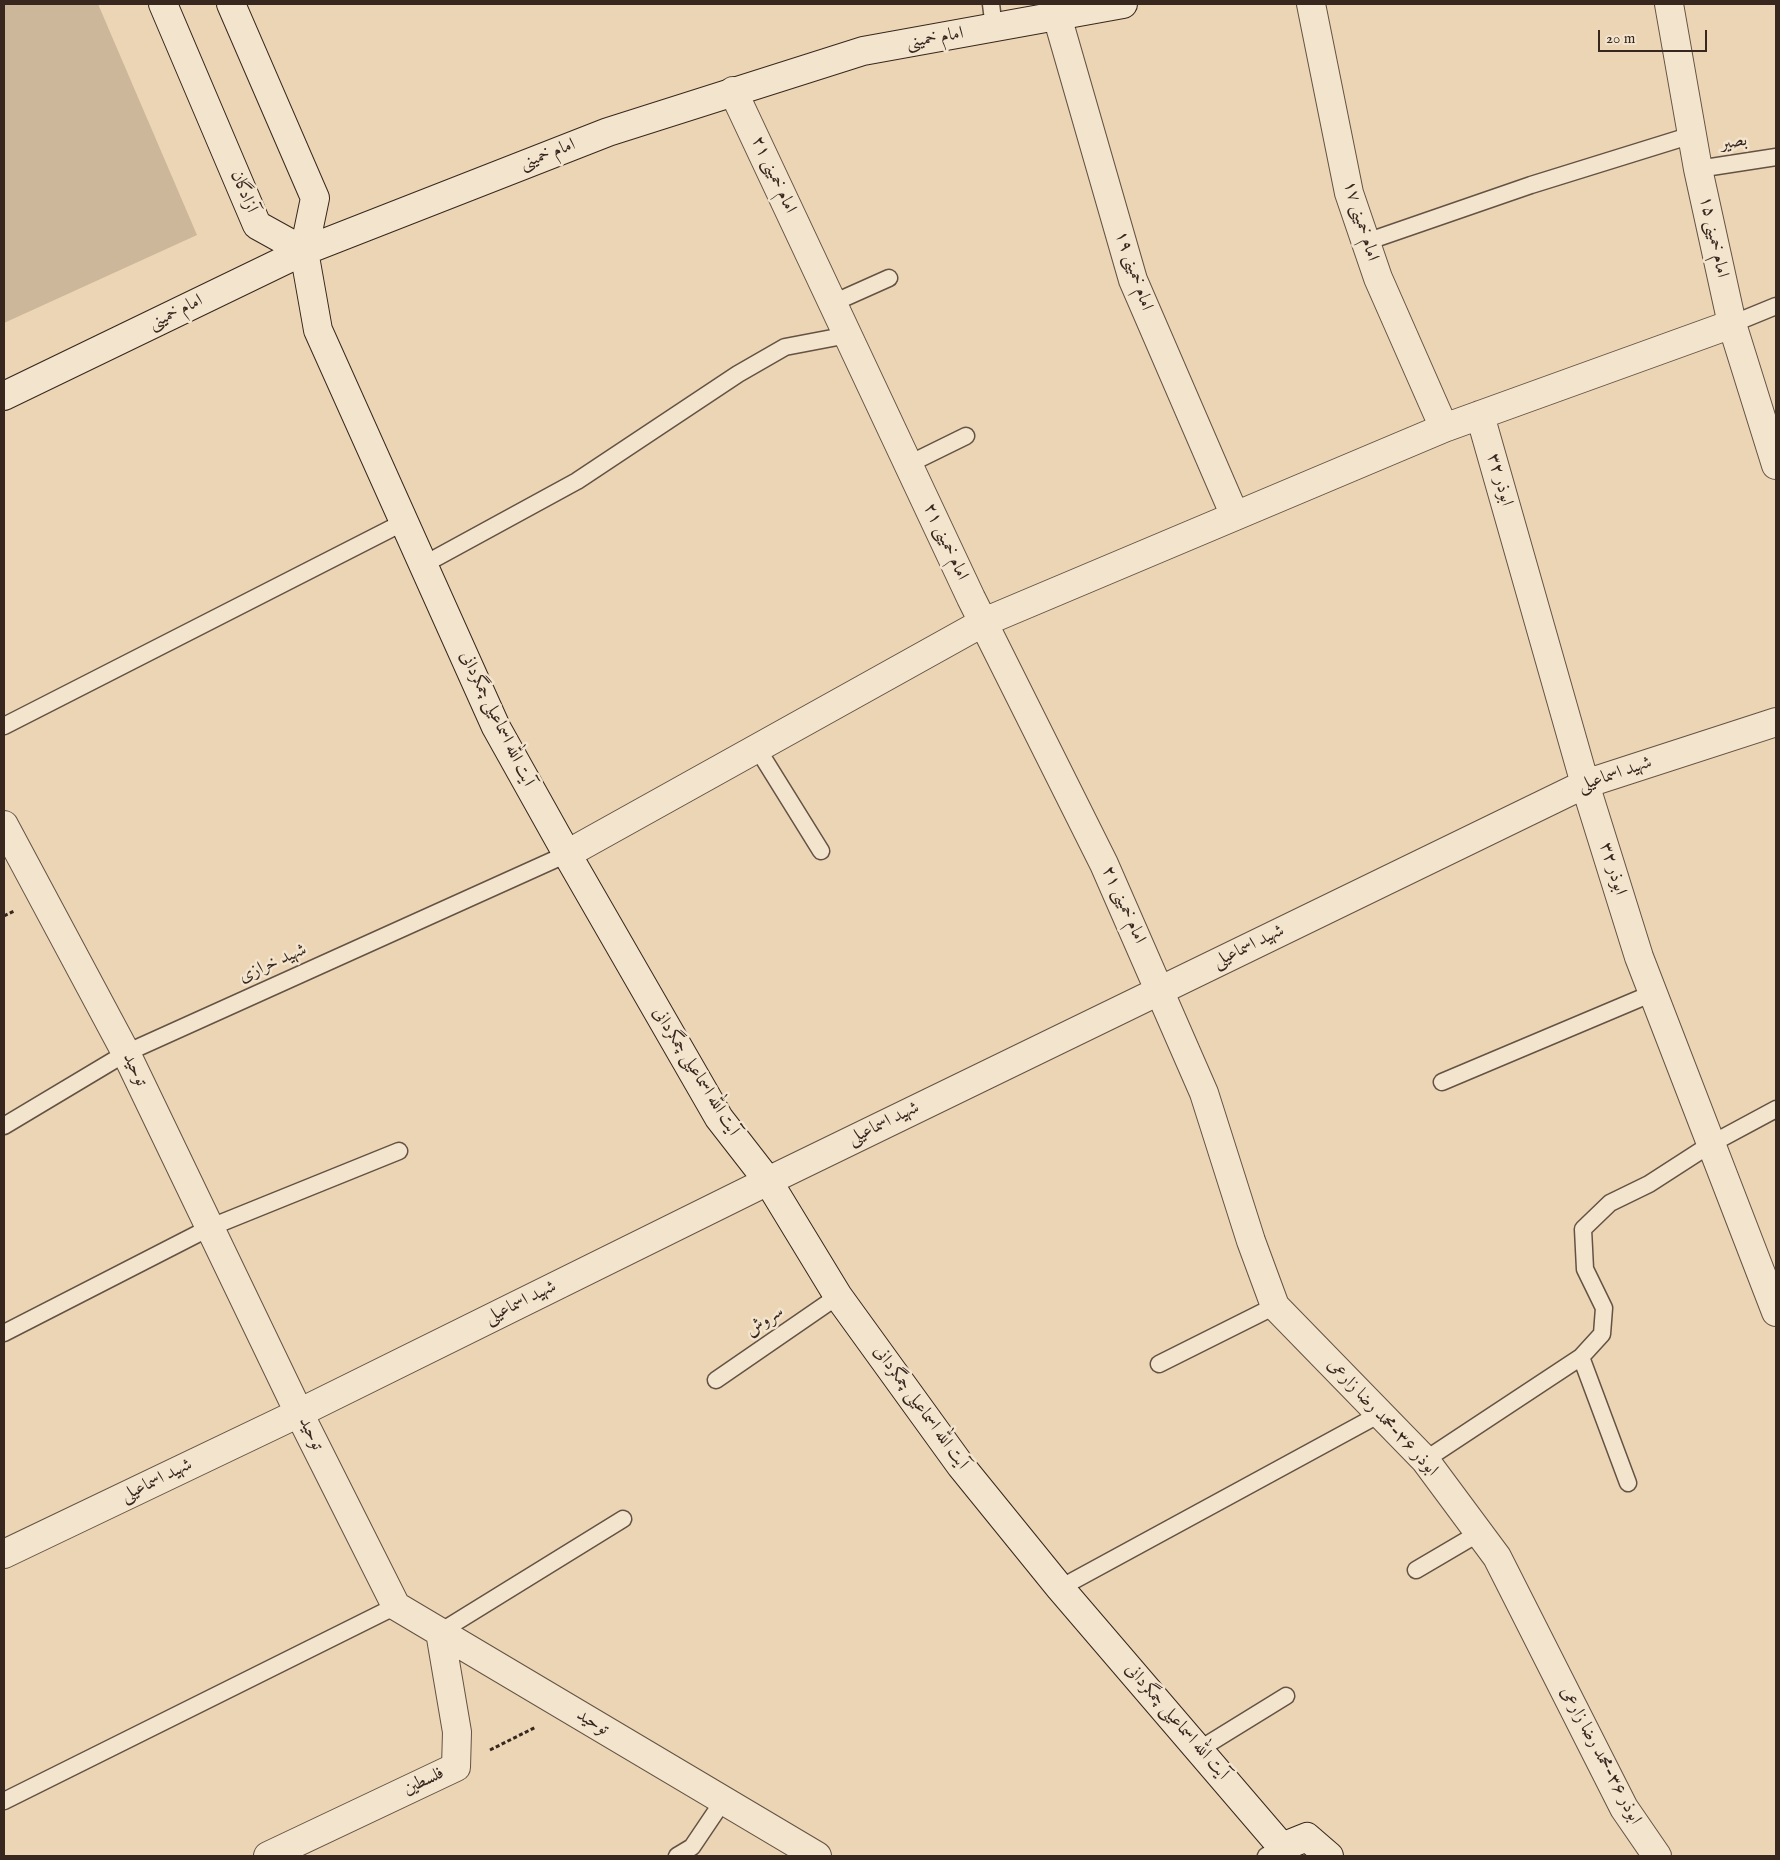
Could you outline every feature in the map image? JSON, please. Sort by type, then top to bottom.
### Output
[{"type":"street","name":"آزادگان","points":[[163,4],[257,225],[304,251]]},
{"type":"street","points":[[231,4],[315,198],[304,251]]},
{"type":"street","name":"امام خمینی","points":[[4,396],[304,251],[608,132],[733,90],[864,51],[992,16],[1057,16],[1123,4]]},
{"type":"street","name":"امام خمینی ۱۷","points":[[1311,4],[1349,193],[1378,278],[1444,428]]},
{"type":"street","name":"امام خمینی ۱۵","points":[[1669,4],[1698,169],[1732,324],[1776,465]]},
{"type":"street","name":"امام خمینی ۱۹","points":[[1057,16],[1133,280],[1235,516]]},
{"type":"street","name":"امام خمینی ۲۱","points":[[733,90],[984,622],[1104,864],[1161,990]]},
{"type":"street","name":"آیت الله اسماعیلی چمگردانی","points":[[304,251],[318,330],[496,727],[719,1118],[768,1181],[838,1296],[961,1466],[1060,1588],[1200,1749],[1277,1853]]},
{"type":"street","points":[[567,854],[984,622],[1444,428],[1732,324]]},
{"type":"street","name":"ابوذر ۳۲","points":[[1480,415],[1585,784],[1639,956],[1776,1312]]},
{"type":"street","name":"شهید اسماعیلی","points":[[4,1554],[300,1412],[768,1181],[1585,784],[1776,722]]},
{"type":"street","name":"توحید","points":[[4,826],[126,1053],[396,1606],[817,1856]]},
{"type":"street","name":"ابوذر ۳۶-محمد رضا زارعی","points":[[1161,990],[1204,1093],[1251,1241],[1274,1306],[1425,1460],[1497,1557],[1624,1808],[1657,1856]]},
{"type":"street","name":"فلسطین","points":[[268,1856],[456,1767],[457,1732],[440,1632]]},
{"type":"street","points":[[1277,1853],[1307,1837],[1329,1856]]},
{"type":"lane","points":[[1366,242],[1531,185],[1692,136]]},
{"type":"lane","name":"بصیر","points":[[1698,169],[1776,157]]},
{"type":"lane","points":[[833,303],[889,278]]},
{"type":"lane","points":[[1732,324],[1776,306]]},
{"type":"lane","points":[[423,565],[577,481],[738,374],[786,347],[848,335]]},
{"type":"lane","points":[[909,464],[966,436]]},
{"type":"lane","points":[[4,726],[404,522]]},
{"type":"lane","points":[[757,748],[821,851]]},
{"type":"lane","name":"شهید خرازی","points":[[4,1126],[126,1053],[567,854]]},
{"type":"lane","points":[[1442,1082],[1653,992]]},
{"type":"lane","points":[[1425,1460],[1581,1357],[1602,1334],[1604,1308],[1585,1269],[1583,1229],[1610,1204],[1649,1184],[1711,1144],[1776,1109]]},
{"type":"lane","points":[[4,1333],[211,1227],[400,1151]]},
{"type":"lane","name":"سروش","points":[[716,1380],[838,1296]]},
{"type":"lane","points":[[1159,1364],[1274,1306]]},
{"type":"lane","points":[[1581,1357],[1628,1483]]},
{"type":"lane","points":[[1060,1588],[1380,1414]]},
{"type":"lane","points":[[440,1632],[623,1519]]},
{"type":"lane","points":[[1416,1570],[1479,1533]]},
{"type":"lane","points":[[4,1801],[396,1606]]},
{"type":"lane","points":[[1200,1749],[1286,1696]]},
{"type":"lane","points":[[677,1856],[692,1847],[723,1801]]},
{"type":"path","points":[[456,1767],[570,1710]]},
{"type":"shaded area","points":[[4,4],[98,4],[197,235],[4,323]]}]
